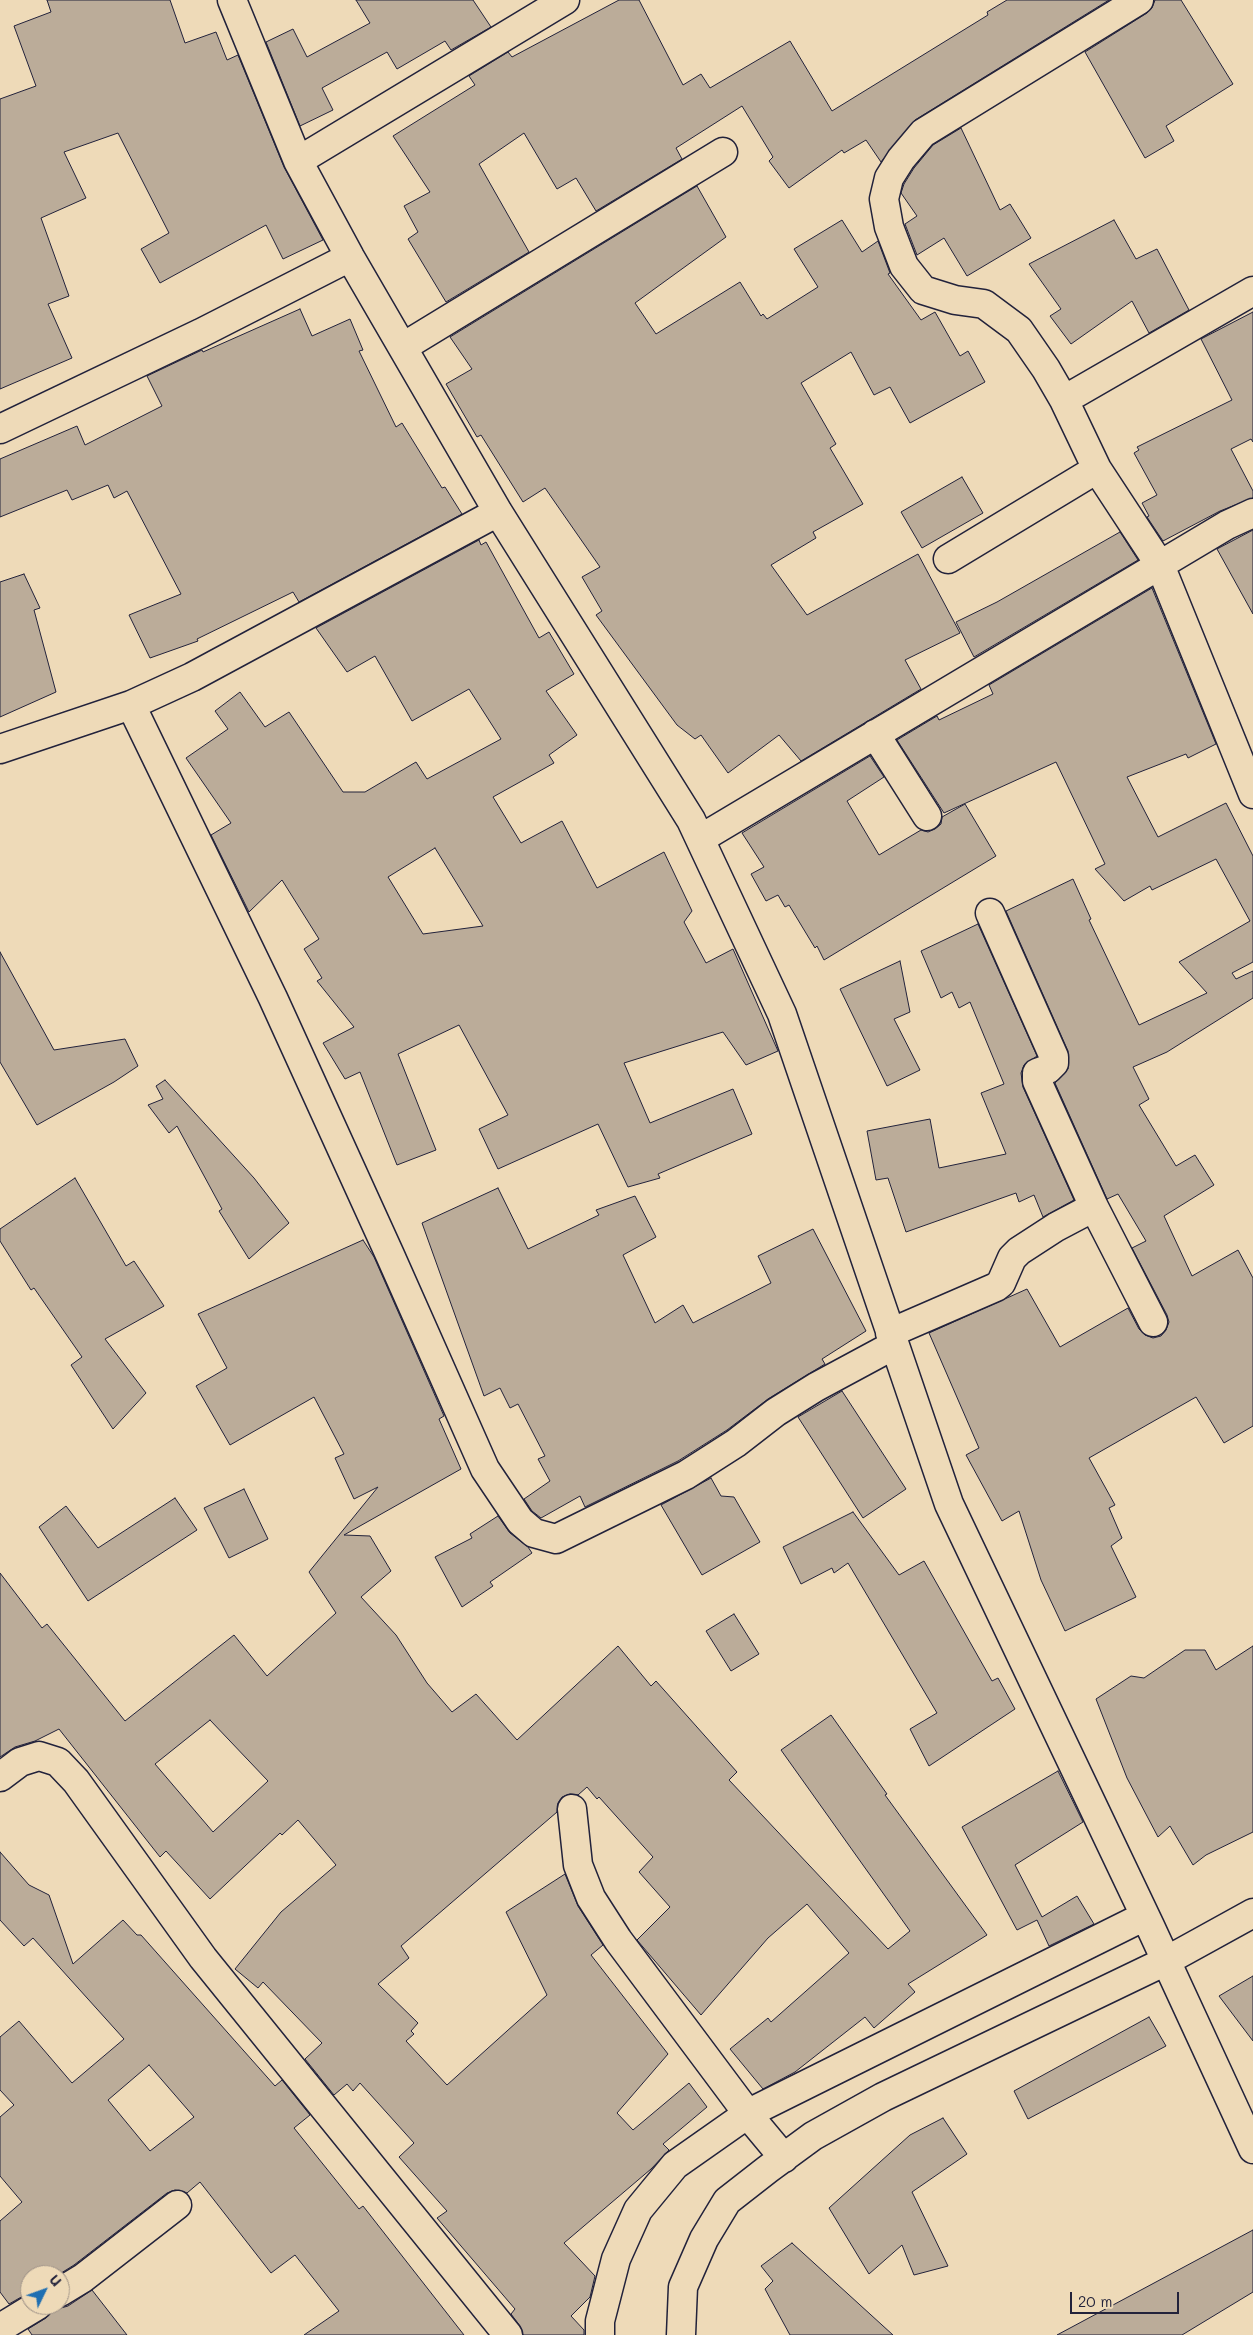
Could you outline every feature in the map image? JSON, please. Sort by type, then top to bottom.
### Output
[{"type":"street","points":[[232,0],[298,161],[350,256],[498,512],[691,820],[782,1014],[949,1504],[1164,1956],[1253,2149]]},
{"type":"street","points":[[298,161],[565,0]]},
{"type":"street","points":[[1139,0],[923,133],[901,159],[889,178],[884,199],[890,227],[904,266],[923,290],[955,300],[984,304],[1019,330],[1064,400],[1097,470],[1160,565],[1253,794]]},
{"type":"street","points":[[403,347],[723,152]]},
{"type":"street","points":[[0,429],[202,333],[350,256]]},
{"type":"street","points":[[1064,400],[1253,291]]},
{"type":"street","points":[[948,559],[1097,470]]},
{"type":"street","points":[[0,749],[131,705],[192,677],[498,512]]},
{"type":"street","points":[[700,839],[1227,525],[1253,513]]},
{"type":"street","points":[[131,705],[277,1007],[485,1469],[520,1521],[534,1533],[556,1539],[686,1475],[736,1443],[776,1412],[892,1339],[996,1287],[1001,1283],[1012,1258],[1019,1251],[1056,1227],[1094,1207]]},
{"type":"street","points":[[875,734],[927,816]]},
{"type":"street","points":[[990,914],[1054,1056],[1054,1063],[1048,1069],[1037,1073],[1038,1082],[1094,1207],[1153,1322]]},
{"type":"street","points":[[0,1777],[20,1762],[39,1756],[58,1762],[76,1781],[203,1958],[508,2335]]},
{"type":"street","points":[[572,1810],[578,1865],[591,1898],[618,1940],[781,2153]]},
{"type":"street","points":[[681,2335],[684,2287],[704,2239],[727,2201],[781,2153],[883,2098],[1253,1913]]},
{"type":"street","points":[[600,2335],[600,2321],[616,2259],[638,2210],[675,2165],[752,2117],[1147,1920]]},
{"type":"street","points":[[70,2286],[177,2206]]},
{"type":"street","points":[[0,2328],[21,2315]]},
{"type":"building","points":[[47,0],[170,0],[185,43],[216,32],[227,60],[238,55],[284,167],[323,240],[283,259],[266,225],[160,283],[141,249],[169,233],[118,133],[64,152],[86,198],[41,218],[69,296],[48,304],[72,358],[0,389],[0,99],[36,86],[14,26],[51,12]]},
{"type":"building","points":[[356,0],[473,0],[491,27],[451,50],[445,41],[397,69],[387,52],[322,88],[333,110],[300,126],[266,42],[293,29],[307,57],[370,23]]},
{"type":"building","points":[[619,0],[639,0],[683,85],[701,74],[710,88],[790,41],[832,111],[988,15],[987,12],[1007,0],[1109,0],[915,120],[881,162],[866,140],[844,153],[842,150],[789,188],[769,161],[773,157],[742,106],[676,148],[682,159],[596,211],[576,178],[557,189],[524,133],[479,164],[529,252],[446,302],[408,239],[418,232],[404,206],[430,192],[393,136],[475,85],[469,76],[508,52],[512,57]]},
{"type":"building","points":[[1155,0],[1181,0],[1233,84],[1166,126],[1174,141],[1145,158],[1085,52],[1147,13],[1152,8]]},
{"type":"building","points":[[961,128],[1000,210],[1010,204],[1031,238],[967,276],[944,238],[917,255],[905,224],[917,216],[901,193],[914,168],[933,145]]},
{"type":"building","points":[[697,186],[726,237],[635,303],[656,334],[740,282],[761,316],[763,314],[767,319],[818,287],[794,249],[842,220],[862,252],[878,241],[890,273],[888,274],[921,320],[935,312],[960,356],[968,351],[985,382],[910,423],[890,387],[874,395],[851,352],[801,383],[836,444],[830,448],[863,504],[813,532],[816,538],[771,565],[807,615],[918,554],[960,633],[905,660],[921,689],[801,761],[779,735],[728,773],[701,735],[695,739],[677,725],[596,615],[602,611],[582,577],[600,567],[545,488],[523,502],[481,435],[477,437],[446,384],[472,369],[450,337]]},
{"type":"building","points":[[1114,220],[1136,259],[1157,249],[1189,310],[1149,333],[1132,301],[1071,344],[1050,316],[1061,309],[1029,264]]},
{"type":"building","points":[[300,309],[312,336],[350,319],[363,350],[359,351],[396,427],[402,423],[442,488],[445,487],[462,514],[299,602],[293,592],[197,639],[198,641],[150,658],[129,615],[181,594],[127,491],[114,498],[108,485],[72,500],[67,490],[0,517],[0,459],[77,426],[85,445],[162,406],[147,376],[202,350],[203,352]]},
{"type":"building","points":[[1253,312],[1253,442],[1251,439],[1231,449],[1253,491],[1253,498],[1220,511],[1163,541],[1147,517],[1149,516],[1142,503],[1157,495],[1134,453],[1139,450],[1137,447],[1232,400],[1201,339]]},
{"type":"building","points":[[962,477],[983,513],[922,548],[901,512]]},
{"type":"building","points":[[1253,530],[1253,614],[1217,549]]},
{"type":"building","points":[[1120,532],[1138,560],[974,657],[956,622],[997,602]]},
{"type":"building","points":[[479,540],[481,545],[486,542],[539,638],[549,632],[574,674],[546,691],[577,735],[549,755],[554,763],[493,797],[521,843],[562,821],[597,888],[664,852],[692,911],[684,922],[706,963],[733,949],[778,1051],[746,1065],[723,1032],[624,1063],[650,1123],[733,1089],[752,1134],[658,1174],[660,1178],[628,1187],[598,1124],[498,1169],[479,1129],[508,1115],[459,1025],[398,1054],[436,1150],[397,1165],[360,1072],[345,1079],[323,1043],[354,1027],[317,981],[322,978],[304,949],[319,939],[282,880],[249,912],[211,835],[231,823],[186,758],[228,729],[215,711],[240,692],[265,727],[289,712],[343,792],[365,792],[416,762],[427,779],[501,739],[469,689],[412,721],[375,656],[347,672],[316,628]],"holes":[[[435,848],[483,926],[423,934],[388,877]]]},
{"type":"building","points":[[24,574],[40,608],[34,610],[56,692],[0,717],[0,582]]},
{"type":"building","points":[[1152,588],[1216,744],[1188,758],[1186,754],[1127,777],[1158,837],[1226,803],[1253,856],[1253,962],[1232,973],[1236,979],[1253,971],[1253,998],[1167,1052],[1133,1067],[1149,1099],[1139,1105],[1176,1166],[1195,1155],[1214,1185],[1164,1216],[1192,1276],[1238,1250],[1253,1278],[1253,1426],[1224,1443],[1196,1397],[1089,1458],[1115,1505],[1109,1508],[1122,1538],[1111,1546],[1136,1597],[1065,1631],[1041,1580],[1019,1511],[1002,1521],[966,1455],[979,1448],[929,1333],[1027,1289],[1060,1347],[1128,1308],[1139,1329],[1145,1335],[1153,1338],[1161,1336],[1169,1322],[1132,1248],[1146,1241],[1118,1194],[1107,1199],[1055,1083],[1068,1069],[1068,1051],[1006,911],[1073,879],[1091,919],[1089,920],[1139,1025],[1207,993],[1179,962],[1250,921],[1216,859],[1152,890],[1150,886],[1124,901],[1095,869],[1105,864],[1056,762],[944,813],[897,740],[937,716],[939,720],[993,694],[989,685]]},
{"type":"building","points":[[870,756],[884,777],[847,801],[879,855],[921,830],[928,832],[935,829],[941,824],[942,817],[965,804],[996,856],[824,960],[817,946],[815,948],[789,905],[785,907],[778,895],[766,901],[751,874],[764,867],[742,833]]},
{"type":"building","points":[[978,924],[1037,1056],[1024,1065],[1021,1073],[1023,1087],[1074,1200],[1043,1217],[1034,1195],[1019,1202],[1016,1193],[906,1232],[888,1178],[876,1180],[867,1131],[930,1119],[939,1168],[1006,1154],[981,1093],[1004,1084],[970,1002],[959,1008],[952,992],[941,998],[921,951]]},
{"type":"building","points":[[0,952],[54,1050],[125,1039],[138,1066],[114,1082],[37,1125],[0,1062]]},
{"type":"building","points":[[900,961],[910,1012],[894,1019],[920,1070],[887,1086],[840,989]]},
{"type":"building","points":[[165,1080],[254,1178],[289,1223],[249,1259],[219,1211],[222,1209],[177,1126],[169,1133],[148,1105],[163,1099],[156,1086]]},
{"type":"building","points":[[75,1178],[126,1266],[134,1261],[164,1306],[105,1339],[146,1393],[113,1429],[71,1365],[82,1357],[34,1288],[31,1290],[0,1241],[0,1229]]},
{"type":"building","points":[[498,1188],[528,1249],[599,1215],[596,1210],[635,1196],[656,1237],[623,1255],[655,1323],[683,1305],[693,1323],[771,1283],[758,1256],[813,1229],[866,1331],[822,1359],[825,1364],[768,1399],[727,1430],[678,1461],[585,1507],[580,1496],[541,1518],[532,1511],[524,1499],[550,1481],[538,1459],[545,1456],[518,1404],[510,1408],[500,1388],[484,1396],[422,1223]]},
{"type":"building","points":[[363,1240],[374,1257],[444,1416],[439,1419],[461,1469],[344,1535],[370,1536],[391,1571],[361,1597],[396,1635],[427,1683],[452,1712],[476,1694],[517,1740],[618,1646],[651,1686],[656,1681],[737,1772],[729,1780],[888,1949],[910,1931],[781,1750],[831,1715],[887,1794],[885,1795],[987,1935],[908,1984],[915,1992],[874,2028],[865,2017],[795,2072],[763,2089],[730,2049],[768,2018],[771,2022],[849,1953],[807,1904],[768,1938],[701,2015],[637,1940],[670,1907],[639,1872],[653,1857],[599,1797],[597,1799],[587,1787],[578,1795],[570,1794],[562,1797],[558,1803],[557,1812],[401,1946],[409,1958],[378,1984],[418,2023],[411,2031],[414,2034],[406,2041],[447,2085],[547,1995],[506,1912],[565,1874],[578,1906],[603,1945],[591,1955],[668,2054],[617,2113],[633,2130],[689,2083],[707,2107],[663,2144],[669,2150],[651,2169],[564,2243],[595,2276],[590,2297],[571,2316],[584,2330],[584,2335],[523,2335],[520,2326],[511,2314],[515,2309],[437,2218],[447,2211],[399,2157],[414,2143],[360,2083],[353,2091],[347,2084],[334,2095],[305,2059],[322,2043],[263,1982],[258,1988],[235,1969],[281,1912],[336,1865],[298,1820],[282,1835],[280,1833],[210,1899],[166,1851],[160,1857],[59,1729],[35,1741],[15,1747],[0,1757],[0,1573],[42,1628],[47,1624],[125,1721],[234,1635],[267,1676],[336,1613],[309,1572],[378,1487],[354,1499],[335,1458],[344,1454],[314,1397],[230,1445],[196,1386],[227,1368],[198,1314]],"holes":[[[210,1720],[268,1781],[213,1832],[155,1764]]]},
{"type":"building","points":[[842,1391],[906,1489],[863,1518],[798,1417]]},
{"type":"building","points":[[711,1478],[721,1496],[734,1497],[760,1542],[702,1575],[661,1505]]},
{"type":"building","points":[[244,1489],[268,1539],[229,1558],[204,1508]]},
{"type":"building","points":[[175,1498],[197,1530],[88,1601],[39,1527],[66,1506],[98,1548]]},
{"type":"building","points":[[853,1512],[899,1575],[924,1561],[992,1681],[998,1678],[1015,1709],[929,1766],[910,1729],[937,1713],[848,1563],[834,1573],[832,1568],[801,1584],[783,1547]]},
{"type":"building","points":[[498,1516],[510,1533],[528,1547],[532,1553],[490,1582],[493,1586],[462,1607],[435,1557],[472,1538],[470,1534]]},
{"type":"building","points":[[734,1614],[759,1654],[731,1671],[706,1631]]},
{"type":"building","points":[[1253,1646],[1253,1832],[1206,1855],[1193,1865],[1170,1826],[1158,1837],[1127,1778],[1096,1699],[1131,1676],[1144,1678],[1185,1650],[1205,1650],[1216,1670]]},
{"type":"building","points":[[1058,1771],[1083,1822],[1015,1865],[1042,1917],[1077,1896],[1094,1924],[1049,1946],[1037,1920],[1017,1930],[962,1827]]},
{"type":"building","points":[[0,1852],[29,1885],[49,1895],[73,1964],[123,1920],[137,1935],[141,1935],[275,2086],[282,2080],[310,2115],[294,2128],[359,2209],[363,2206],[464,2335],[304,2335],[339,2311],[295,2255],[271,2273],[200,2182],[187,2193],[175,2190],[167,2193],[70,2268],[70,2265],[20,2265],[20,2298],[9,2304],[0,2292],[0,2221],[22,2202],[0,2176],[0,2117],[14,2105],[0,2090],[0,2037],[19,2021],[72,2083],[124,2039],[33,1938],[24,1946],[0,1920]],"holes":[[[149,2065],[194,2117],[150,2151],[108,2100]]]},
{"type":"building","points":[[1253,1976],[1253,2041],[1219,1996]]},
{"type":"building","points":[[1149,2017],[1166,2046],[1028,2119],[1014,2091]]},
{"type":"building","points":[[943,2118],[967,2154],[912,2192],[948,2266],[914,2275],[902,2245],[869,2274],[829,2208],[910,2135]]},
{"type":"building","points":[[1253,2230],[1253,2292],[1182,2335],[1057,2335]]},
{"type":"building","points":[[792,2243],[893,2335],[790,2335],[765,2289],[773,2281],[761,2266]]},
{"type":"building","points":[[92,2290],[127,2335],[32,2335],[28,2329],[49,2315],[70,2315],[70,2305]]}]
